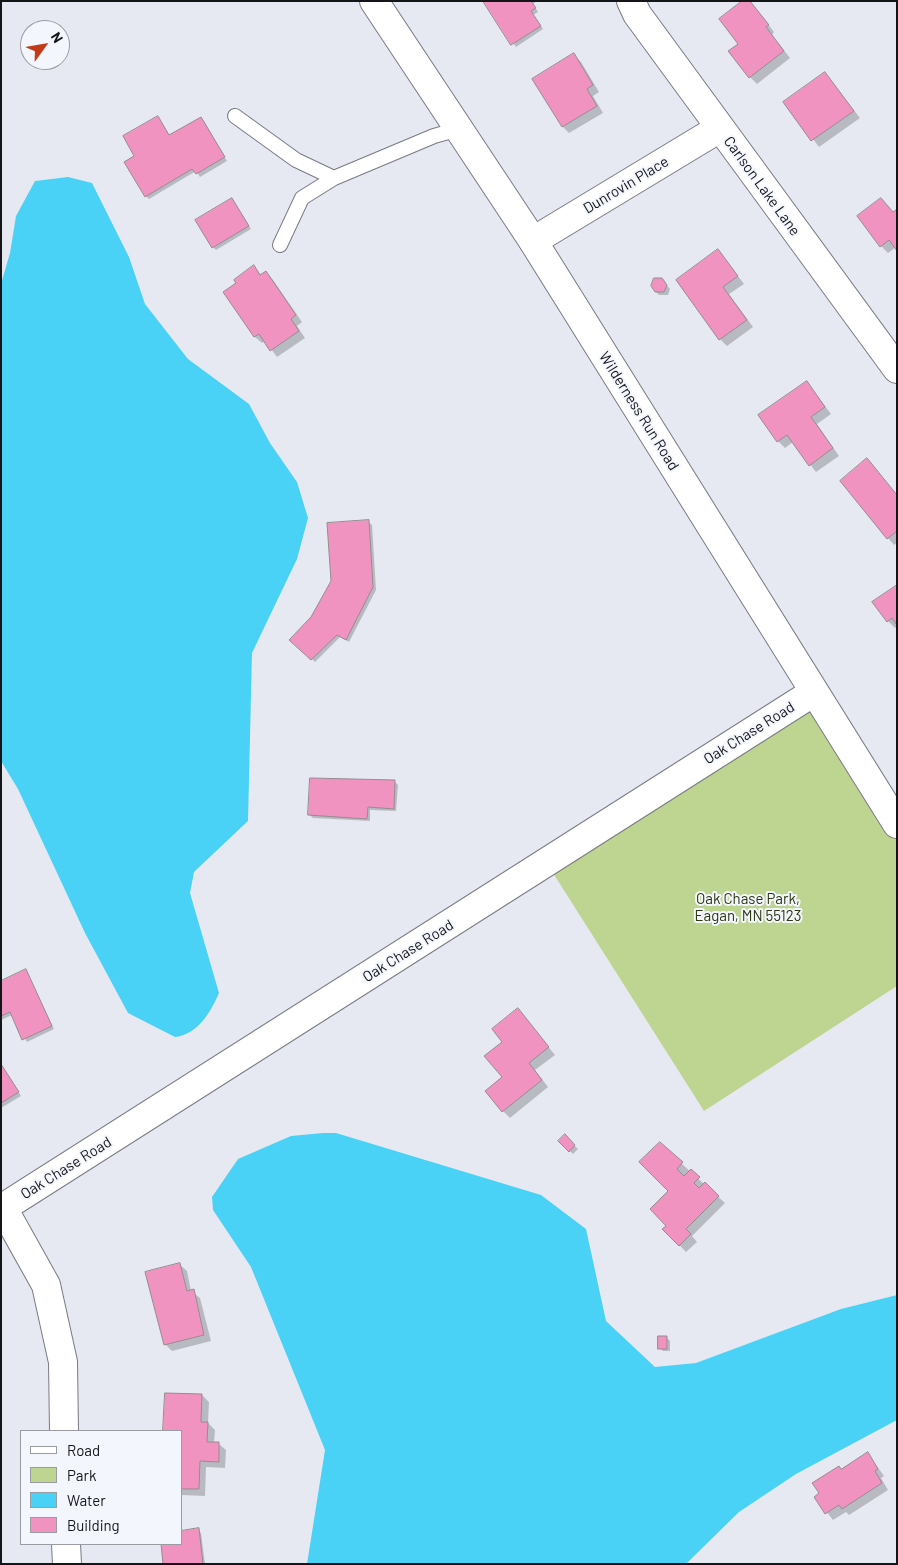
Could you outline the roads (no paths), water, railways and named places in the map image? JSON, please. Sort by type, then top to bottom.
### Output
[{"type":"street","name":"Wilderness Run Road","points":[[374,1],[533,241],[897,824]]},
{"type":"street","name":"Carlson Lake Lane","points":[[631,1],[637,14],[897,369]]},
{"type":"street","name":"Dunrovin Place","points":[[533,241],[720,128]]},
{"type":"street","name":"Oak Chase Road","points":[[2,1208],[814,692]]},
{"type":"street","points":[[2,1208],[46,1285],[63,1362],[64,1430]]},
{"type":"street","points":[[66,1545],[67,1564]]},
{"type":"lane","points":[[235,116],[296,160],[334,178]]},
{"type":"lane","points":[[280,245],[302,198],[334,178],[434,136],[459,128]]},
{"type":"water","points":[[68,177],[92,183],[129,257],[145,304],[188,359],[249,404],[270,443],[297,482],[308,518],[297,559],[252,653],[248,821],[194,872],[190,893],[219,993],[212,1008],[196,1027],[190,1032],[175,1037],[128,1013],[85,933],[18,789],[1,761],[1,284],[10,253],[16,216],[35,181]]},
{"type":"water","points":[[336,1133],[541,1195],[586,1229],[606,1321],[655,1367],[696,1363],[841,1309],[897,1295],[897,1420],[796,1474],[739,1512],[686,1564],[307,1564],[325,1450],[251,1267],[213,1210],[212,1197],[238,1159],[291,1136]]},
{"type":"park label","name":"Oak Chase Park, Eagan, MN 55123","points":[[748,908]]}]
